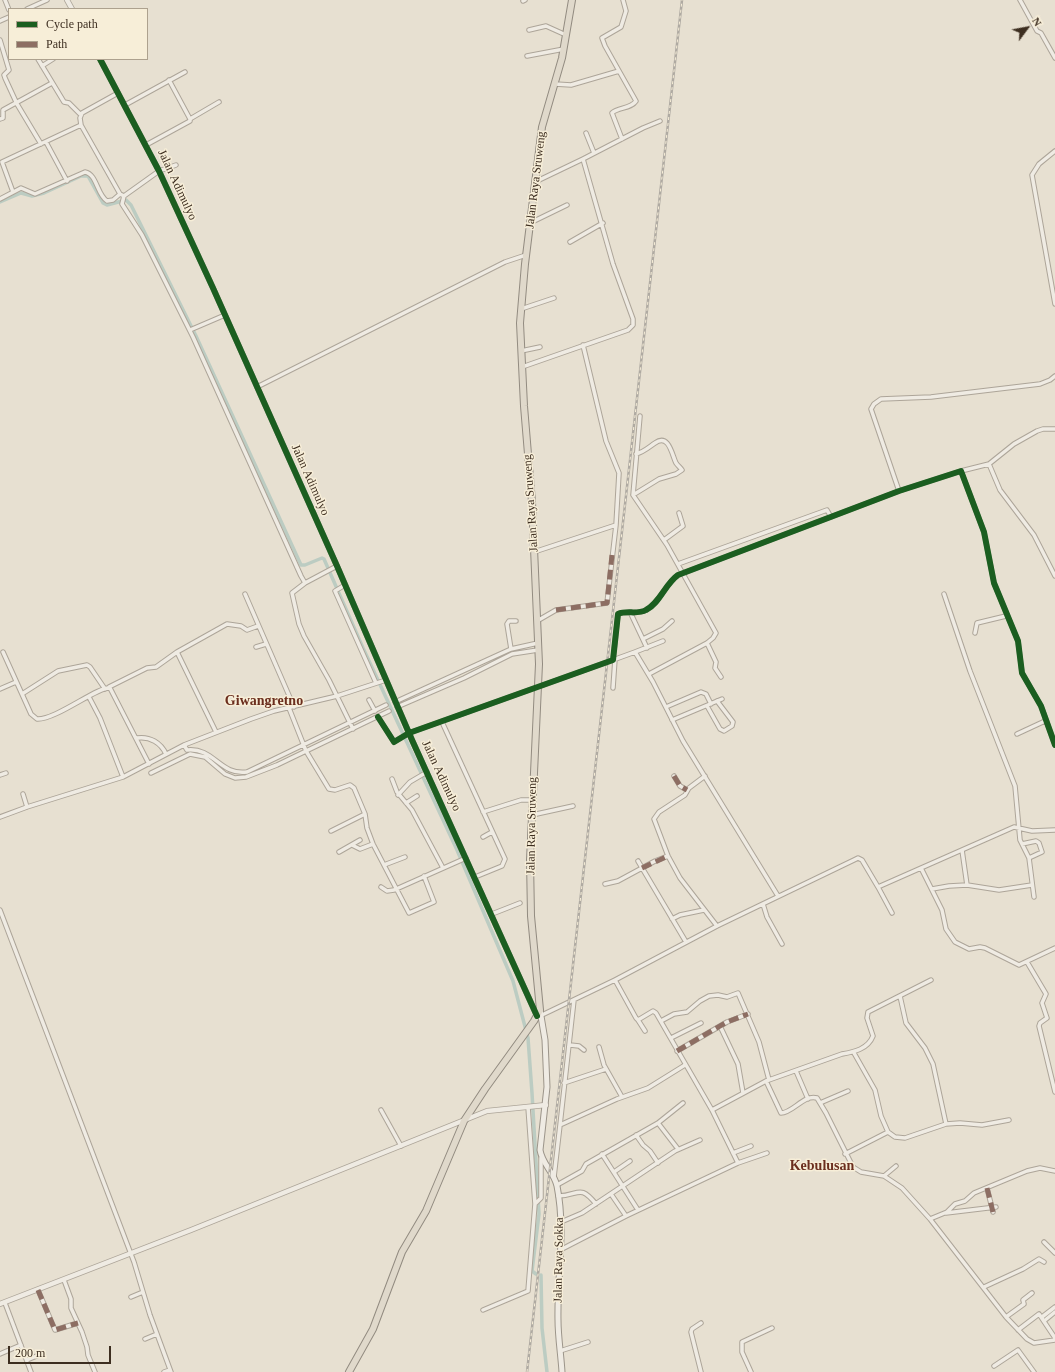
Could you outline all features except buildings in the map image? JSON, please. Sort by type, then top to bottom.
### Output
[{"type":"highway","name":"Jalan Raya Sruweng","points":[[540,1014],[531,903],[532,800],[538,686],[538,646],[534,552],[521,351],[521,309],[526,255],[542,127],[564,49],[572,0]]},
{"type":"highway","points":[[349,1372],[373,1329],[402,1252],[426,1211],[464,1121],[485,1089],[540,1014]]},
{"type":"main road","points":[[540,1014],[547,1063],[546,1105],[540,1145],[541,1158]]},
{"type":"main road","name":"Jalan Raya Sokka","points":[[541,1158],[551,1170],[557,1184],[561,1222],[562,1249],[558,1320],[562,1372]]},
{"type":"street","points":[[29,8],[47,0]]},
{"type":"street","points":[[622,139],[612,113],[634,104],[636,101],[602,38],[621,27],[626,11],[623,0]]},
{"type":"street","points":[[1020,0],[1037,32],[1041,33],[1055,58]]},
{"type":"street","points":[[529,30],[546,26],[566,35]]},
{"type":"street","points":[[0,40],[9,70],[4,77],[17,104],[66,181]]},
{"type":"street","points":[[527,56],[564,49]]},
{"type":"street","points":[[39,60],[65,103],[69,103],[81,115],[81,125],[142,235],[190,330],[306,582]]},
{"type":"street","points":[[42,66],[51,60]]},
{"type":"street","name":"Jalan Adimulyo","points":[[101,60],[159,171],[337,566],[381,681],[396,704],[425,773],[540,1014]]},
{"type":"street","points":[[555,84],[572,85],[619,71]]},
{"type":"street","points":[[125,105],[185,72]]},
{"type":"street","points":[[169,80],[190,119]]},
{"type":"street","points":[[0,119],[3,118],[3,110],[17,104],[52,83]]},
{"type":"street","points":[[81,115],[118,93]]},
{"type":"street","points":[[146,145],[190,121],[190,119],[219,102]]},
{"type":"street","points":[[535,182],[660,121]]},
{"type":"street","points":[[13,192],[1,162],[81,125]]},
{"type":"street","points":[[586,133],[594,153]]},
{"type":"street","points":[[1055,151],[1039,164],[1032,175],[1055,304]]},
{"type":"street","points":[[522,367],[628,330],[633,325],[633,319],[614,264],[583,159]]},
{"type":"street","points":[[0,199],[21,188],[35,194],[81,174],[88,173],[92,176],[101,196],[107,201],[113,200],[122,198],[159,171],[176,165]]},
{"type":"street","points":[[530,223],[566,205]]},
{"type":"street","points":[[570,242],[603,223]]},
{"type":"street","points":[[256,387],[505,262],[526,255]]},
{"type":"street","points":[[521,309],[554,298]]},
{"type":"street","points":[[190,330],[224,315]]},
{"type":"street","points":[[537,621],[556,610],[607,603],[616,525],[619,473],[606,441],[583,345]]},
{"type":"street","points":[[521,351],[540,347]]},
{"type":"street","points":[[899,491],[871,409],[874,404],[881,399],[931,397],[1040,384],[1055,376]]},
{"type":"street","points":[[640,416],[633,495],[664,540],[715,628],[716,635],[707,643],[649,674]]},
{"type":"street","points":[[613,688],[617,616],[621,613],[631,614],[642,612],[650,608],[673,578],[682,573],[899,491],[989,464],[1026,436],[1043,429],[1055,429]]},
{"type":"street","points":[[633,495],[659,479],[682,471],[676,462],[671,447],[663,441],[658,441],[645,451],[636,454]]},
{"type":"street","points":[[989,464],[1000,490],[1034,535],[1055,576]]},
{"type":"street","points":[[961,472],[984,532],[994,583],[1006,616],[1018,641],[1022,673],[1041,706],[1045,721],[1055,745]]},
{"type":"street","points":[[678,564],[826,510],[829,511],[831,517]]},
{"type":"street","points":[[664,540],[683,526],[679,512]]},
{"type":"street","points":[[534,552],[616,525]]},
{"type":"street","points":[[742,541],[745,549]]},
{"type":"street","points":[[730,545],[734,554]]},
{"type":"street","points":[[337,566],[306,582],[292,594],[299,624],[353,729]]},
{"type":"street","points":[[0,817],[123,777],[184,745],[262,715],[337,696],[381,681],[350,627],[337,588],[345,585]]},
{"type":"street","points":[[245,594],[294,707]]},
{"type":"street","points":[[944,594],[970,671],[1015,786],[1019,828],[1022,844],[1029,858],[1034,897]]},
{"type":"street","points":[[631,614],[647,648]]},
{"type":"street","points":[[975,633],[977,623],[1006,616]]},
{"type":"street","points":[[511,649],[507,624],[509,621],[516,621]]},
{"type":"street","points":[[643,639],[661,631],[672,621]]},
{"type":"street","points":[[3,652],[33,717],[40,720],[147,668],[156,667],[177,652],[227,624],[241,626],[247,630],[258,626]]},
{"type":"street","points":[[378,717],[394,742],[408,734],[663,641]]},
{"type":"street","points":[[707,643],[716,660],[715,668],[721,677]]},
{"type":"street","points":[[256,647],[266,644]]},
{"type":"street","points":[[396,704],[511,649],[538,646]]},
{"type":"street","points":[[396,704],[464,678],[512,654],[538,646]]},
{"type":"street","points":[[177,652],[216,732]]},
{"type":"street","points":[[635,652],[649,674],[672,720],[778,896]]},
{"type":"street","points":[[22,694],[58,672],[86,665],[90,667],[107,688],[114,693],[149,764]]},
{"type":"street","points":[[462,673],[464,678]]},
{"type":"street","points":[[0,689],[16,682]]},
{"type":"street","points":[[666,707],[701,692],[706,694],[712,704]]},
{"type":"street","points":[[89,697],[100,718],[123,777]]},
{"type":"street","points":[[672,720],[712,704],[722,698]]},
{"type":"street","points":[[369,700],[375,711]]},
{"type":"street","points":[[706,706],[720,729],[724,732],[732,726],[733,722],[717,701]]},
{"type":"street","points":[[151,773],[187,752],[205,752],[224,768],[242,773],[274,760],[386,705]]},
{"type":"street","points":[[289,708],[303,745],[330,790],[352,785],[364,814],[373,844],[409,912],[433,903],[434,899],[424,876]]},
{"type":"street","points":[[187,752],[205,757],[221,772],[232,777],[242,778],[257,774],[277,765],[389,711]]},
{"type":"street","points":[[1016,734],[1045,721]]},
{"type":"street","points":[[442,722],[504,857],[505,863],[494,870],[475,876]]},
{"type":"street","points":[[137,738],[146,738],[159,743],[166,754]]},
{"type":"street","points":[[184,745],[187,752]]},
{"type":"street","points":[[205,752],[205,757]]},
{"type":"street","points":[[274,760],[277,765]]},
{"type":"street","points":[[221,772],[224,768]]},
{"type":"street","points":[[0,775],[6,773]]},
{"type":"street","points":[[242,773],[242,778]]},
{"type":"street","points":[[398,794],[410,782],[425,773]]},
{"type":"street","points":[[674,776],[680,786],[687,790]]},
{"type":"street","points":[[705,776],[687,790],[685,795],[657,814],[654,819],[668,856],[680,878],[717,926]]},
{"type":"street","points":[[392,779],[398,794],[416,816],[443,868]]},
{"type":"street","points":[[23,794],[27,807]]},
{"type":"street","points":[[406,803],[417,796]]},
{"type":"street","points":[[483,812],[522,800],[532,800]]},
{"type":"street","points":[[532,815],[573,806]]},
{"type":"street","points":[[331,831],[364,814]]},
{"type":"street","points":[[878,887],[1011,828],[1032,831],[1055,830]]},
{"type":"street","points":[[483,837],[492,832]]},
{"type":"street","points":[[339,852],[360,840]]},
{"type":"street","points":[[1022,844],[1036,841],[1039,843],[1042,852],[1029,858]]},
{"type":"street","points":[[352,845],[360,850],[373,844]]},
{"type":"street","points":[[962,850],[967,885]]},
{"type":"street","points":[[605,884],[618,881],[668,856]]},
{"type":"street","points":[[384,865],[405,857]]},
{"type":"street","points":[[381,887],[388,891],[396,889],[465,858]]},
{"type":"street","points":[[540,1014],[574,1000],[615,980],[717,926],[858,858],[864,862],[892,913]]},
{"type":"street","points":[[638,861],[686,942]]},
{"type":"street","points":[[921,868],[942,910],[946,929],[955,942],[969,949],[980,947],[985,948],[1013,963],[1019,964],[1027,962],[1055,948]]},
{"type":"street","points":[[932,889],[953,885],[967,885],[1001,890],[1032,885]]},
{"type":"street","points":[[492,914],[520,903]]},
{"type":"street","points":[[763,904],[767,917],[782,944]]},
{"type":"street","points":[[0,910],[130,1253],[170,1371],[164,1372]]},
{"type":"street","points":[[672,919],[680,915],[704,910]]},
{"type":"street","points":[[1027,962],[1046,994],[1042,1003],[1047,1018],[1039,1026],[1046,1061],[1055,1092]]},
{"type":"street","points":[[615,980],[630,1010],[645,1031]]},
{"type":"street","points":[[712,1110],[768,1081],[842,1054],[854,1053],[867,1044],[873,1036],[867,1018],[868,1012],[932,980]]},
{"type":"street","points":[[661,1021],[674,1014],[687,1012],[700,1001],[712,995],[727,997],[736,993],[739,994],[759,1042],[768,1081],[781,1113],[786,1112],[808,1099],[815,1098],[820,1103],[850,1164],[856,1171],[884,1176],[902,1188],[930,1219],[1006,1317],[1018,1330],[1032,1342],[1055,1339],[1043,1319],[1038,1315],[1018,1330]]},
{"type":"street","points":[[900,996],[906,1023],[925,1048],[933,1064],[946,1124]]},
{"type":"street","points":[[554,1178],[574,1000]]},
{"type":"street","points":[[638,1020],[653,1011],[661,1021],[712,1110],[734,1152],[738,1163]]},
{"type":"street","points":[[677,1050],[720,1026],[748,1014]]},
{"type":"street","points":[[671,1038],[701,1023]]},
{"type":"street","points":[[720,1026],[740,1068],[743,1093]]},
{"type":"street","points":[[570,1045],[579,1046],[584,1050]]},
{"type":"street","points":[[599,1046],[606,1069],[622,1097]]},
{"type":"street","points":[[854,1053],[875,1090],[881,1116],[888,1132],[895,1137],[905,1138],[946,1124],[990,1125],[1009,1120]]},
{"type":"street","points":[[560,1125],[622,1097],[648,1088],[685,1065]]},
{"type":"street","points":[[564,1083],[606,1069]]},
{"type":"street","points":[[796,1071],[808,1099]]},
{"type":"street","points":[[820,1103],[848,1091]]},
{"type":"street","points":[[557,1184],[582,1171],[586,1164],[602,1154],[658,1123],[683,1103]]},
{"type":"street","points":[[31,1372],[21,1345],[2,1303],[64,1280],[493,1110],[546,1105]]},
{"type":"street","points":[[532,1106],[537,1202]]},
{"type":"street","points":[[381,1110],[400,1146]]},
{"type":"street","points":[[658,1123],[678,1149]]},
{"type":"street","points":[[845,1154],[888,1132]]},
{"type":"street","points":[[636,1135],[643,1145],[650,1150],[658,1164]]},
{"type":"street","points":[[561,1222],[576,1217],[658,1164],[678,1149],[700,1140]]},
{"type":"street","points":[[734,1152],[751,1146]]},
{"type":"street","points":[[562,1249],[638,1210],[738,1163],[767,1153]]},
{"type":"street","points":[[602,1154],[638,1210]]},
{"type":"street","points":[[483,1310],[528,1291],[541,1158]]},
{"type":"street","points":[[614,1172],[630,1161]]},
{"type":"street","points":[[884,1176],[896,1166]]},
{"type":"street","points":[[930,1219],[944,1213],[956,1204],[966,1200],[974,1193],[1037,1168],[1055,1171]]},
{"type":"street","points":[[944,1213],[994,1209],[986,1188]]},
{"type":"street","points":[[558,1196],[580,1192],[588,1195],[596,1204]]},
{"type":"street","points":[[612,1194],[626,1216]]},
{"type":"street","points":[[1044,1242],[1055,1253]]},
{"type":"street","points":[[984,1287],[1023,1269],[1039,1259],[1044,1262]]},
{"type":"street","points":[[64,1280],[71,1299],[71,1308],[78,1323],[95,1372]]},
{"type":"street","points":[[38,1290],[55,1330],[78,1323]]},
{"type":"street","points":[[131,1297],[143,1292]]},
{"type":"street","points":[[1006,1317],[1024,1304],[1023,1300],[1032,1293]]},
{"type":"street","points":[[1043,1319],[1055,1307]]},
{"type":"street","points":[[1043,1319],[1055,1312]]},
{"type":"street","points":[[701,1323],[692,1329],[691,1332],[701,1372]]},
{"type":"street","points":[[751,1372],[742,1352],[742,1342],[772,1328]]},
{"type":"street","points":[[145,1339],[157,1334]]},
{"type":"street","points":[[560,1351],[588,1342]]},
{"type":"street","points":[[0,1354],[21,1345]]},
{"type":"street","points":[[994,1366],[1018,1350],[1034,1372]]},
{"type":"street","points":[[27,1360],[39,1356]]},
{"type":"waterway","points":[[0,202],[21,193],[32,196],[44,193],[81,176],[88,176],[103,203],[107,205],[126,200],[131,205],[196,336],[301,565],[305,565],[322,558],[324,559],[363,648],[457,850],[513,981],[528,1038],[539,1214],[532,1271],[536,1274]]},
{"type":"waterway","points":[[541,1275],[542,1328],[547,1372]]},
{"type":"railway","points":[[527,1372],[682,0]]},
{"type":"marked path","points":[[556,610],[607,603],[612,555]]},
{"type":"marked path","points":[[674,776],[680,786],[687,790]]},
{"type":"marked path","points":[[642,868],[668,856]]},
{"type":"marked path","points":[[677,1051],[727,1022],[748,1014]]},
{"type":"marked path","points":[[987,1188],[993,1212]]},
{"type":"marked path","points":[[38,1290],[55,1330],[78,1323]]},
{"type":"cycle path","points":[[101,60],[159,171],[213,288],[337,566],[412,740],[537,1016]]},
{"type":"cycle path","points":[[378,717],[394,742],[409,733],[613,660],[618,614],[643,611],[651,607],[669,583],[678,575],[899,491],[961,471],[984,532],[994,583],[1018,641],[1022,673],[1041,706],[1055,745]]},
{"type":"district","name":"Giwangretno","points":[[264,701]]},
{"type":"district","name":"Kebulusan","points":[[822,1166]]}]
